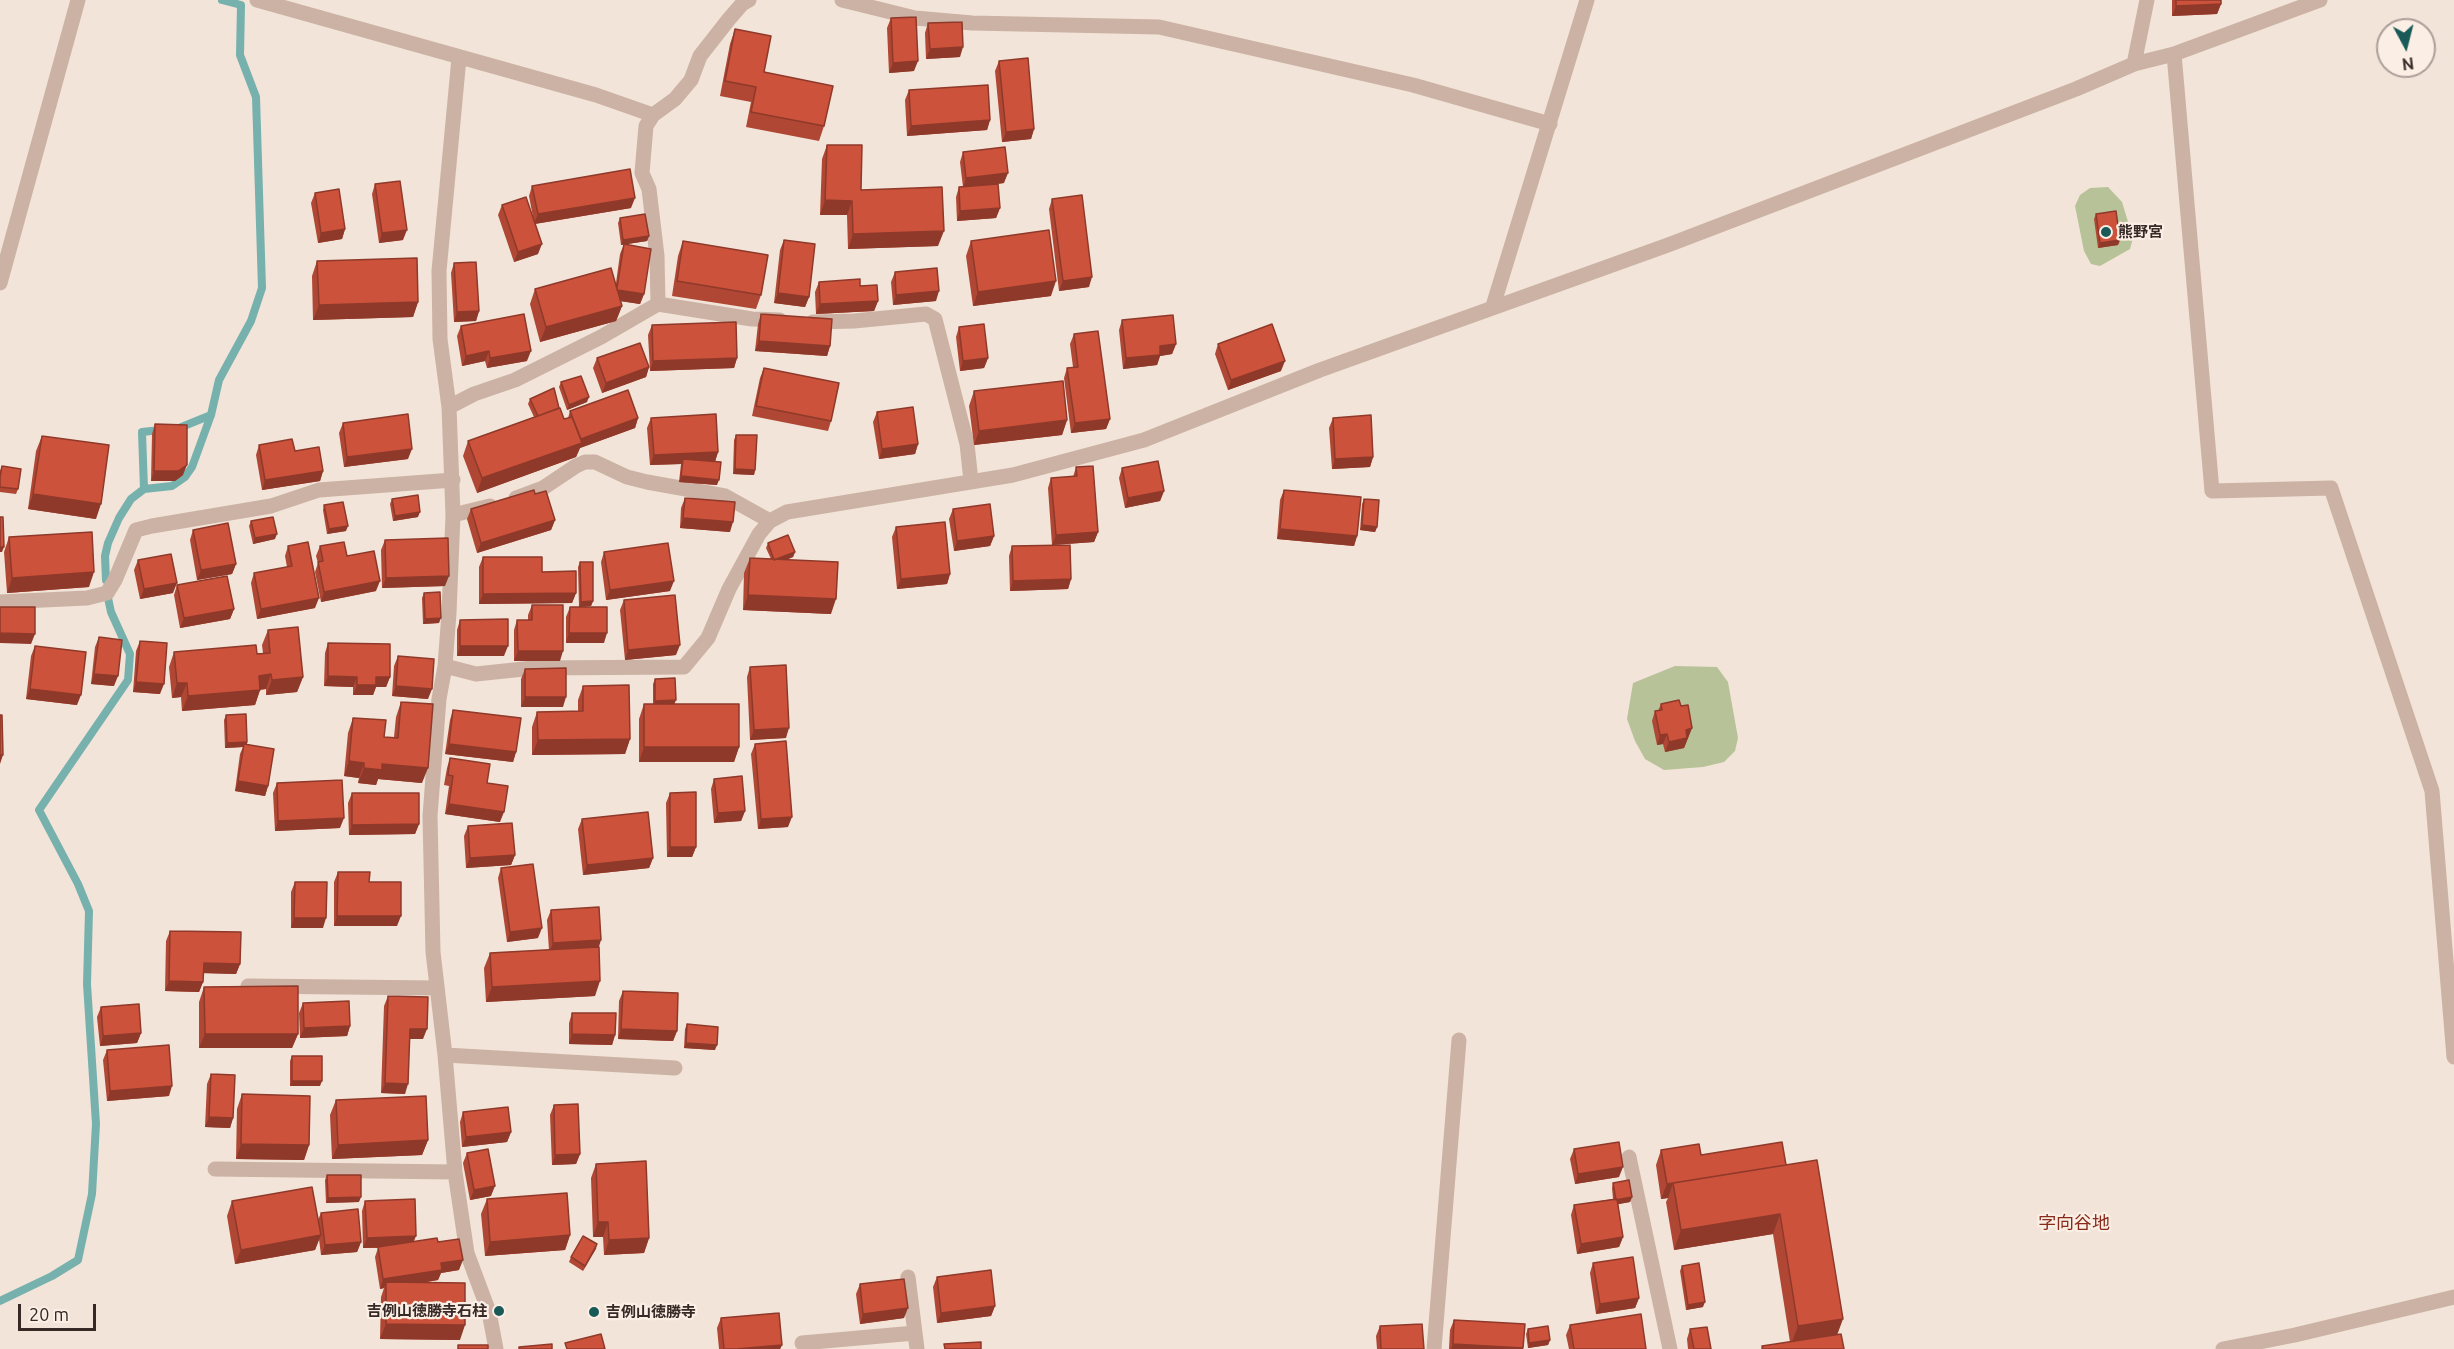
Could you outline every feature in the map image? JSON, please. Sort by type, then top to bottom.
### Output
[{"type":"street","points":[[0,283],[78,0]]},
{"type":"street","points":[[257,0],[596,95],[653,115]]},
{"type":"street","points":[[842,0],[926,19],[972,23],[1159,27],[1413,84],[1550,124]]},
{"type":"street","points":[[1493,306],[1587,0]]},
{"type":"street","points":[[2134,64],[2147,0]]},
{"type":"street","points":[[445,666],[476,674],[533,668],[669,669],[684,667],[708,638],[729,589],[759,534],[770,521],[787,512],[1013,475],[1144,440],[1320,370],[1657,249],[2076,89],[2134,64],[2174,54],[2320,0]]},
{"type":"street","points":[[658,304],[656,245],[649,189],[642,173],[646,126],[653,115],[675,99],[691,80],[700,56],[744,1]]},
{"type":"street","points":[[2174,54],[2212,491],[2331,488],[2432,791],[2454,1058]]},
{"type":"street","points":[[459,58],[439,271],[440,339],[449,407],[453,515],[445,666],[439,699],[430,816],[433,952],[455,1172],[467,1253],[489,1312],[496,1349]]},
{"type":"street","points":[[449,407],[474,394],[515,380],[601,337],[658,304],[752,319],[832,322],[926,314],[935,319],[968,444],[971,481]]},
{"type":"street","points":[[453,515],[504,502],[543,488],[576,466],[585,462],[595,462],[627,477],[725,496],[770,521]]},
{"type":"street","points":[[0,602],[87,598],[106,593],[115,580],[136,530],[271,506],[319,490],[453,480]]},
{"type":"street","points":[[248,986],[437,988]]},
{"type":"street","points":[[1434,1349],[1459,1040]]},
{"type":"street","points":[[445,1055],[675,1068]]},
{"type":"street","points":[[1629,1157],[1671,1349]]},
{"type":"street","points":[[216,1169],[455,1172]]},
{"type":"street","points":[[908,1277],[917,1349]]},
{"type":"street","points":[[2223,1349],[2295,1335],[2454,1297]]},
{"type":"street","points":[[802,1343],[915,1333]]},
{"type":"green space","points":[[2108,187],[2122,202],[2133,238],[2130,249],[2100,266],[2091,264],[2084,251],[2075,206],[2080,195],[2090,188]]},
{"type":"green space","points":[[1675,666],[1717,667],[1728,682],[1738,738],[1735,751],[1724,762],[1703,767],[1664,770],[1645,759],[1635,741],[1627,719],[1633,683]]},
{"type":"building","points":[[2176,0],[2221,0],[2221,4],[2176,6]]},
{"type":"building","points":[[916,17],[918,61],[893,63],[891,18]]},
{"type":"building","points":[[962,22],[963,47],[930,49],[928,23]]},
{"type":"building","points":[[735,29],[771,36],[764,72],[833,86],[824,126],[751,112],[756,87],[725,81]]},
{"type":"building","points":[[1028,58],[1034,129],[1006,132],[999,61]]},
{"type":"building","points":[[988,85],[990,120],[911,126],[909,90]]},
{"type":"building","points":[[827,145],[862,145],[861,190],[942,187],[944,231],[853,234],[852,201],[825,200]]},
{"type":"building","points":[[1005,147],[1008,173],[966,178],[963,152]]},
{"type":"building","points":[[630,169],[635,198],[538,214],[532,186]]},
{"type":"building","points":[[400,181],[407,230],[382,233],[375,184]]},
{"type":"building","points":[[998,184],[1000,208],[960,211],[959,187]]},
{"type":"building","points":[[339,189],[345,229],[321,233],[315,193]]},
{"type":"building","points":[[1082,195],[1092,277],[1063,281],[1052,199]]},
{"type":"building","points":[[526,197],[542,244],[518,252],[502,205]]},
{"type":"building","name":"熊野宮","points":[[2116,211],[2120,240],[2100,243],[2096,214]]},
{"type":"building","points":[[645,214],[649,236],[623,240],[620,218]]},
{"type":"building","points":[[1049,230],[1056,281],[978,292],[971,241]]},
{"type":"building","points":[[784,240],[815,244],[809,297],[778,293]]},
{"type":"building","points":[[683,241],[768,255],[761,295],[677,281]]},
{"type":"building","points":[[624,244],[651,249],[644,294],[617,290]]},
{"type":"building","points":[[417,258],[418,302],[319,305],[317,261]]},
{"type":"building","points":[[476,262],[479,311],[457,312],[454,263]]},
{"type":"building","points":[[611,268],[622,306],[546,327],[535,289]]},
{"type":"building","points":[[937,268],[939,291],[896,295],[895,272]]},
{"type":"building","points":[[860,279],[860,286],[877,285],[878,301],[820,304],[819,282]]},
{"type":"building","points":[[524,314],[531,351],[490,358],[489,351],[466,356],[461,326]]},
{"type":"building","points":[[761,314],[832,319],[830,346],[759,341]]},
{"type":"building","points":[[1173,315],[1176,344],[1160,346],[1160,355],[1126,358],[1122,320]]},
{"type":"building","points":[[736,322],[737,358],[653,361],[652,325]]},
{"type":"building","points":[[984,324],[988,358],[963,361],[959,327]]},
{"type":"building","points":[[1272,324],[1285,361],[1231,380],[1218,344]]},
{"type":"building","points":[[1098,331],[1110,419],[1075,423],[1067,368],[1078,367],[1074,334]]},
{"type":"building","points":[[640,343],[649,367],[606,383],[597,358]]},
{"type":"building","points":[[764,368],[839,383],[831,421],[756,406]]},
{"type":"building","points":[[581,376],[589,397],[569,405],[561,382]]},
{"type":"building","points":[[1063,381],[1067,420],[979,431],[974,391]]},
{"type":"building","points":[[554,388],[559,408],[538,416],[530,399]]},
{"type":"building","points":[[628,390],[638,418],[581,439],[570,411]]},
{"type":"building","points":[[913,407],[918,444],[882,449],[877,412]]},
{"type":"building","points":[[560,408],[564,419],[572,417],[582,443],[482,478],[468,441]]},
{"type":"building","points":[[408,414],[412,449],[347,457],[343,423]]},
{"type":"building","points":[[716,414],[718,452],[654,455],[651,418]]},
{"type":"building","points":[[1371,415],[1373,457],[1335,459],[1333,418]]},
{"type":"building","points":[[155,424],[187,425],[187,465],[178,471],[154,471]]},
{"type":"building","points":[[736,435],[757,435],[755,470],[735,469]]},
{"type":"building","points":[[42,436],[109,445],[101,504],[33,494]]},
{"type":"building","points":[[292,439],[295,451],[319,447],[323,471],[265,480],[259,445]]},
{"type":"building","points":[[683,459],[721,462],[719,480],[681,476]]},
{"type":"building","points":[[1158,461],[1164,491],[1128,498],[1122,468]]},
{"type":"building","points":[[2,466],[21,469],[18,489],[0,487]]},
{"type":"building","points":[[1093,466],[1098,532],[1056,535],[1051,478],[1077,476],[1076,467]]},
{"type":"building","points":[[534,490],[535,494],[546,491],[555,520],[481,543],[471,509]]},
{"type":"building","points":[[1284,490],[1361,497],[1357,536],[1280,529]]},
{"type":"building","points":[[418,495],[420,512],[395,516],[392,499]]},
{"type":"building","points":[[685,498],[735,502],[733,522],[683,518]]},
{"type":"building","points":[[1364,499],[1379,500],[1377,527],[1362,525]]},
{"type":"building","points":[[343,502],[348,526],[329,529],[324,505]]},
{"type":"building","points":[[990,504],[994,536],[957,541],[953,509]]},
{"type":"building","points":[[0,517],[3,517],[4,547],[0,547]]},
{"type":"building","points":[[273,517],[277,534],[255,538],[251,521]]},
{"type":"building","points":[[945,522],[950,574],[901,579],[896,527]]},
{"type":"building","points":[[228,523],[236,564],[201,570],[193,530]]},
{"type":"building","points":[[92,532],[94,572],[12,578],[9,537]]},
{"type":"building","points":[[788,535],[795,552],[774,560],[768,543]]},
{"type":"building","points":[[448,538],[449,576],[386,578],[385,540]]},
{"type":"building","points":[[308,542],[319,598],[261,609],[254,573],[292,566],[288,546]]},
{"type":"building","points":[[344,542],[347,556],[374,551],[380,581],[324,592],[318,562],[323,561],[320,546]]},
{"type":"building","points":[[668,543],[674,581],[610,590],[604,552]]},
{"type":"building","points":[[1070,545],[1071,579],[1013,581],[1012,546]]},
{"type":"building","points":[[171,554],[177,583],[144,589],[138,560]]},
{"type":"building","points":[[483,557],[542,557],[542,572],[576,571],[576,593],[483,594]]},
{"type":"building","points":[[750,558],[838,562],[836,599],[748,595]]},
{"type":"building","points":[[580,562],[593,562],[593,601],[581,602]]},
{"type":"building","points":[[227,576],[234,609],[184,618],[177,585]]},
{"type":"building","points":[[440,592],[441,618],[425,619],[424,593]]},
{"type":"building","points":[[675,595],[680,645],[628,650],[624,600]]},
{"type":"building","points":[[532,605],[563,605],[563,651],[518,651],[517,620],[532,620]]},
{"type":"building","points":[[0,607],[35,607],[35,634],[0,633]]},
{"type":"building","points":[[570,607],[607,607],[607,633],[569,633]]},
{"type":"building","points":[[508,619],[508,646],[460,646],[460,620]]},
{"type":"building","points":[[298,627],[303,677],[272,680],[271,674],[259,676],[260,690],[188,696],[187,683],[177,683],[174,652],[256,645],[257,654],[270,653],[268,630]]},
{"type":"building","points":[[99,637],[122,640],[118,676],[94,674]]},
{"type":"building","points":[[140,641],[167,643],[164,684],[136,682]]},
{"type":"building","points":[[328,643],[390,644],[390,677],[376,677],[376,685],[357,685],[357,677],[328,676]]},
{"type":"building","points":[[35,646],[86,652],[81,695],[30,689]]},
{"type":"building","points":[[398,656],[434,659],[432,689],[396,686]]},
{"type":"building","points":[[786,665],[789,728],[754,730],[750,667]]},
{"type":"building","points":[[566,668],[566,697],[525,697],[525,669]]},
{"type":"building","points":[[675,678],[676,700],[655,701],[655,679]]},
{"type":"building","points":[[629,685],[630,739],[538,740],[537,712],[583,711],[583,686]]},
{"type":"building","points":[[1679,700],[1681,706],[1688,705],[1692,728],[1686,730],[1687,738],[1669,742],[1667,734],[1660,735],[1655,711],[1662,710],[1661,704]]},
{"type":"building","points":[[401,702],[433,704],[428,768],[382,764],[382,770],[364,768],[364,763],[349,761],[353,718],[386,720],[384,737],[398,738]]},
{"type":"building","points":[[644,704],[739,704],[739,747],[644,747]]},
{"type":"building","points":[[453,710],[521,718],[516,752],[449,744]]},
{"type":"building","points":[[246,714],[247,742],[227,743],[226,715]]},
{"type":"building","points":[[0,715],[2,715],[3,755],[0,755]]},
{"type":"building","points":[[786,741],[792,817],[761,819],[755,744]]},
{"type":"building","points":[[244,744],[274,749],[268,786],[238,781]]},
{"type":"building","points":[[450,758],[490,764],[487,783],[508,786],[504,812],[449,804],[453,776],[448,775]]},
{"type":"building","points":[[742,776],[745,811],[718,813],[714,779]]},
{"type":"building","points":[[342,780],[344,818],[278,821],[277,783]]},
{"type":"building","points":[[696,792],[696,847],[670,847],[670,793]]},
{"type":"building","points":[[352,793],[419,793],[419,824],[352,825]]},
{"type":"building","points":[[648,812],[653,858],[587,865],[582,819]]},
{"type":"building","points":[[512,823],[515,855],[470,858],[468,826]]},
{"type":"building","points":[[533,864],[542,928],[510,932],[501,868]]},
{"type":"building","points":[[338,872],[370,872],[369,882],[401,882],[401,916],[337,916]]},
{"type":"building","points":[[295,882],[327,882],[326,918],[294,918]]},
{"type":"building","points":[[599,907],[601,940],[553,943],[551,910]]},
{"type":"building","points":[[170,931],[241,932],[240,964],[204,963],[203,982],[169,981]]},
{"type":"building","points":[[599,947],[600,981],[492,987],[490,953]]},
{"type":"building","points":[[298,986],[298,1034],[205,1034],[204,987]]},
{"type":"building","points":[[623,991],[678,993],[677,1031],[621,1029]]},
{"type":"building","points":[[388,996],[428,997],[427,1029],[410,1029],[408,1084],[385,1083]]},
{"type":"building","points":[[349,1001],[350,1026],[304,1028],[303,1003]]},
{"type":"building","points":[[139,1004],[141,1033],[103,1036],[101,1007]]},
{"type":"building","points":[[572,1013],[616,1013],[615,1035],[572,1034]]},
{"type":"building","points":[[687,1024],[718,1027],[717,1045],[686,1043]]},
{"type":"building","points":[[169,1045],[172,1086],[110,1091],[107,1050]]},
{"type":"building","points":[[292,1056],[322,1056],[322,1081],[292,1081]]},
{"type":"building","points":[[211,1074],[235,1075],[233,1118],[209,1117]]},
{"type":"building","points":[[242,1094],[310,1096],[309,1145],[241,1144]]},
{"type":"building","points":[[426,1096],[428,1140],[338,1145],[336,1100]]},
{"type":"building","points":[[578,1104],[580,1154],[555,1155],[554,1105]]},
{"type":"building","points":[[508,1107],[511,1132],[466,1137],[463,1112]]},
{"type":"building","points":[[1619,1142],[1623,1167],[1578,1174],[1574,1149]]},
{"type":"building","points":[[1782,1142],[1786,1165],[1667,1184],[1661,1150],[1699,1144],[1701,1155]]},
{"type":"building","points":[[488,1149],[495,1186],[474,1190],[467,1153]]},
{"type":"building","points":[[1817,1160],[1843,1319],[1798,1326],[1780,1214],[1681,1230],[1673,1183]]},
{"type":"building","points":[[646,1161],[649,1238],[609,1240],[608,1222],[598,1222],[596,1164]]},
{"type":"building","points":[[327,1175],[361,1175],[361,1197],[328,1198]]},
{"type":"building","points":[[1629,1180],[1632,1197],[1616,1200],[1613,1183]]},
{"type":"building","points":[[312,1187],[321,1235],[241,1250],[232,1201]]},
{"type":"building","points":[[567,1193],[570,1235],[490,1242],[487,1199]]},
{"type":"building","points":[[415,1199],[416,1236],[367,1238],[365,1201]]},
{"type":"building","points":[[1617,1199],[1623,1237],[1581,1244],[1574,1205]]},
{"type":"building","points":[[358,1209],[361,1242],[325,1245],[321,1213]]},
{"type":"building","points":[[583,1236],[597,1244],[585,1266],[571,1257]]},
{"type":"building","points":[[437,1238],[438,1242],[459,1239],[463,1260],[441,1263],[442,1270],[383,1279],[378,1247]]},
{"type":"building","points":[[1633,1257],[1639,1298],[1600,1304],[1593,1263]]},
{"type":"building","points":[[1699,1263],[1705,1302],[1688,1305],[1682,1266]]},
{"type":"building","points":[[991,1270],[995,1306],[941,1313],[937,1277]]},
{"type":"building","points":[[904,1279],[908,1308],[863,1314],[860,1284]]},
{"type":"building","points":[[386,1282],[465,1283],[465,1325],[386,1324]]},
{"type":"building","points":[[779,1313],[782,1345],[724,1349],[721,1318]]},
{"type":"building","points":[[1641,1314],[1646,1349],[1574,1349],[1570,1325]]},
{"type":"building","points":[[1454,1320],[1525,1324],[1523,1348],[1453,1344]]},
{"type":"building","points":[[1422,1324],[1424,1349],[1381,1349],[1380,1326]]},
{"type":"building","points":[[1548,1326],[1550,1340],[1529,1343],[1528,1329]]},
{"type":"building","points":[[1707,1327],[1711,1349],[1694,1349],[1690,1329]]},
{"type":"building","points":[[601,1334],[605,1349],[567,1349],[565,1343]]},
{"type":"building","points":[[1841,1334],[1844,1349],[1763,1349],[1762,1346]]},
{"type":"building","points":[[981,1342],[981,1349],[945,1349],[944,1344]]},
{"type":"building","points":[[552,1344],[552,1349],[519,1349],[519,1347]]},
{"type":"building","points":[[458,1345],[488,1345],[488,1349],[458,1349]]},
{"type":"waterway","points":[[106,580],[105,556],[108,543],[119,518],[131,499],[144,489],[172,486],[185,477],[192,467],[211,415],[219,380],[251,321],[262,288],[256,97],[240,55],[241,5],[222,0]]},
{"type":"waterway","points":[[179,428],[211,415]]},
{"type":"waterway","points":[[144,489],[142,432],[161,430]]},
{"type":"waterway","points":[[0,1301],[52,1276],[78,1260],[92,1194],[96,1124],[87,984],[89,911],[78,884],[39,810],[128,680],[130,654],[111,612],[108,598]]},
{"type":"place","name":"熊野宮","points":[[2106,232]]},
{"type":"place","name":"吉例山徳勝寺石柱","points":[[499,1311]]},
{"type":"place","name":"吉例山徳勝寺","points":[[594,1312]]},
{"type":"district","name":"字向谷地","points":[[2074,1223]]}]
